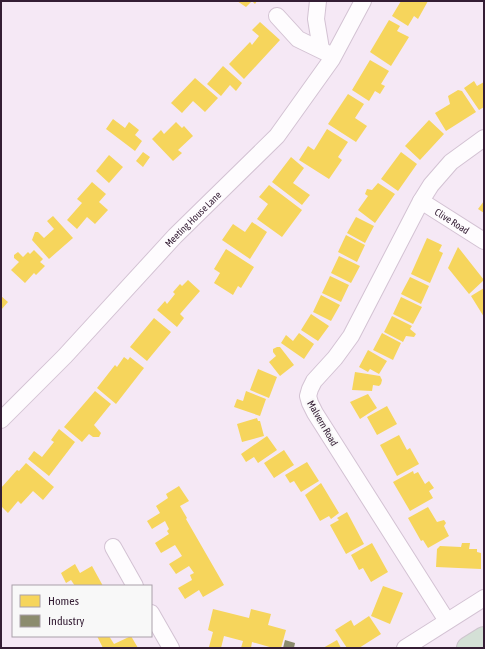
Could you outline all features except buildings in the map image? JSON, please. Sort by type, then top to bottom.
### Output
[{"type":"highway","points":[[468,648],[484,638]]},
{"type":"street","points":[[318,1],[316,19],[327,53]]},
{"type":"street","name":"Meeting House Lane","points":[[1,420],[65,356],[175,236],[277,136],[327,53],[363,1]]},
{"type":"street","points":[[277,16],[298,39],[327,53]]},
{"type":"street","points":[[421,201],[431,184],[451,162],[484,138]]},
{"type":"street","name":"Clive Road","points":[[421,201],[484,241]]},
{"type":"street","name":"Malvern Road","points":[[421,201],[351,336],[335,358],[314,381],[308,396],[315,412],[447,621]]},
{"type":"street","points":[[113,547],[134,585]]},
{"type":"street","points":[[405,648],[484,598]]},
{"type":"street","points":[[152,615],[171,648]]}]
